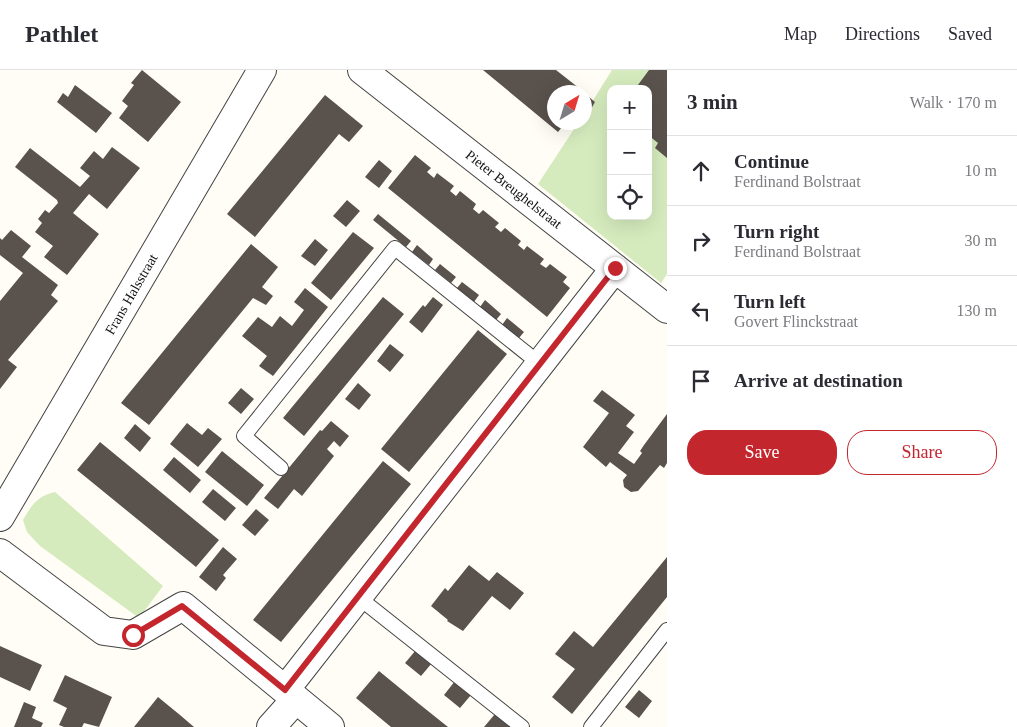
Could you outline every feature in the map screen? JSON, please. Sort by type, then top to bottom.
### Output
[{"type":"street","name":"Frans Halsstraat","points":[[0,517],[262,70]]},
{"type":"street","name":"Pieter Breughelstraat","points":[[362,70],[667,308]]},
{"type":"street","points":[[271,727],[291,694],[358,597],[615,268]]},
{"type":"street","points":[[0,554],[104,631],[133,635],[182,606],[330,727]]},
{"type":"lane","points":[[281,468],[244,436],[395,248],[540,364]]},
{"type":"lane","points":[[358,597],[522,727]]},
{"type":"lane","points":[[591,727],[667,630]]},
{"type":"green space","points":[[612,70],[667,70],[667,274],[661,283],[538,184],[573,130],[592,130],[592,102]]},
{"type":"green space","points":[[55,492],[163,586],[139,618],[40,546],[27,532],[23,520],[29,509],[40,498]]},
{"type":"building","points":[[142,70],[181,102],[148,142],[119,118],[128,106],[122,101],[134,85],[131,83]]},
{"type":"building","points":[[483,70],[556,70],[575,85],[547,85],[547,123]]},
{"type":"building","points":[[649,70],[667,70],[667,158],[655,148],[658,143],[652,138],[652,85],[638,85]]},
{"type":"building","points":[[75,85],[112,113],[96,133],[57,102],[63,93],[68,97]]},
{"type":"building","points":[[325,95],[363,126],[349,142],[339,134],[255,237],[227,214]]},
{"type":"building","points":[[112,147],[140,168],[107,209],[89,194],[73,213],[99,234],[67,275],[44,257],[53,246],[35,232],[42,223],[38,219],[45,210],[49,213],[58,203],[57,200],[15,167],[30,148],[80,187],[90,176],[80,168],[94,151],[103,159]]},
{"type":"building","points":[[415,155],[431,168],[427,172],[434,178],[437,173],[454,186],[450,191],[456,196],[460,191],[476,204],[473,209],[479,214],[483,210],[499,223],[495,227],[501,232],[505,228],[521,241],[518,245],[524,250],[527,246],[544,259],[540,264],[546,268],[550,264],[567,277],[563,282],[570,288],[547,317],[388,188]]},
{"type":"building","points":[[379,160],[392,171],[379,188],[365,177]]},
{"type":"building","points":[[347,200],[360,211],[346,227],[333,216]]},
{"type":"building","points":[[378,214],[411,241],[406,247],[373,220]]},
{"type":"building","points":[[11,230],[31,246],[22,257],[58,285],[51,295],[58,301],[8,360],[17,367],[0,389],[0,301],[23,273],[0,255],[0,238],[2,240]]},
{"type":"building","points":[[353,232],[374,248],[331,300],[311,283]]},
{"type":"building","points":[[315,239],[328,250],[315,266],[301,256]]},
{"type":"building","points":[[251,244],[278,267],[262,287],[273,296],[266,305],[253,298],[149,425],[121,403]]},
{"type":"building","points":[[417,245],[433,259],[429,265],[412,252]]},
{"type":"building","points":[[440,264],[456,277],[451,283],[435,270]]},
{"type":"building","points":[[462,282],[479,295],[474,302],[457,288]]},
{"type":"building","points":[[305,288],[328,307],[273,376],[259,366],[267,356],[242,336],[258,317],[272,327],[280,316],[292,326],[304,310],[294,302]]},
{"type":"building","points":[[383,297],[404,314],[304,436],[283,418]]},
{"type":"building","points":[[433,297],[443,305],[422,333],[409,322],[423,305],[425,307]]},
{"type":"building","points":[[485,300],[501,314],[496,320],[480,307]]},
{"type":"building","points":[[507,318],[524,332],[519,338],[502,325]]},
{"type":"building","points":[[478,330],[507,354],[409,472],[381,449]]},
{"type":"building","points":[[390,344],[404,355],[390,372],[377,361]]},
{"type":"building","points":[[358,383],[371,395],[359,410],[345,399]]},
{"type":"building","points":[[241,388],[254,399],[241,414],[228,403]]},
{"type":"building","points":[[602,390],[635,415],[626,426],[634,432],[618,453],[634,464],[642,453],[640,451],[667,414],[667,463],[664,468],[660,465],[638,491],[631,492],[624,487],[623,480],[627,475],[610,462],[606,467],[583,447],[609,413],[593,401]]},
{"type":"building","points":[[331,421],[349,436],[340,447],[334,441],[327,449],[334,456],[302,496],[294,489],[278,509],[264,498],[320,430],[322,431]]},
{"type":"building","points":[[187,423],[202,435],[208,428],[222,439],[198,467],[170,444]]},
{"type":"building","points":[[135,424],[151,438],[140,452],[124,438]]},
{"type":"building","points":[[100,442],[219,540],[196,567],[77,470]]},
{"type":"building","points":[[222,451],[264,485],[247,506],[205,472]]},
{"type":"building","points":[[174,457],[201,480],[190,493],[163,470]]},
{"type":"building","points":[[383,461],[411,484],[281,642],[253,620]]},
{"type":"building","points":[[213,489],[236,508],[225,521],[202,502]]},
{"type":"building","points":[[256,509],[269,520],[255,536],[242,525]]},
{"type":"building","points":[[223,547],[237,559],[223,575],[226,578],[216,591],[199,577]]},
{"type":"building","points":[[667,557],[667,597],[572,714],[552,697],[575,669],[555,654],[574,631],[593,647]]},
{"type":"building","points":[[469,565],[489,581],[497,572],[524,593],[510,610],[492,596],[463,631],[447,621],[431,606],[445,588],[448,591]]},
{"type":"building","points":[[0,646],[42,665],[30,691],[0,677]]},
{"type":"building","points":[[416,650],[432,663],[421,676],[405,663]]},
{"type":"building","points":[[379,671],[448,727],[391,727],[356,698]]},
{"type":"building","points":[[65,675],[112,697],[99,727],[84,723],[82,727],[64,727],[59,725],[67,708],[53,701]]},
{"type":"building","points":[[455,681],[471,695],[460,708],[444,695]]},
{"type":"building","points":[[639,690],[652,701],[639,718],[625,707]]},
{"type":"building","points":[[158,697],[180,715],[194,727],[134,727]]},
{"type":"building","points":[[24,702],[36,707],[32,718],[43,723],[41,727],[14,727]]},
{"type":"building","points":[[495,714],[511,727],[484,727]]},
{"type":"route","points":[[133,635],[182,606],[285,690],[615,268]]}]
